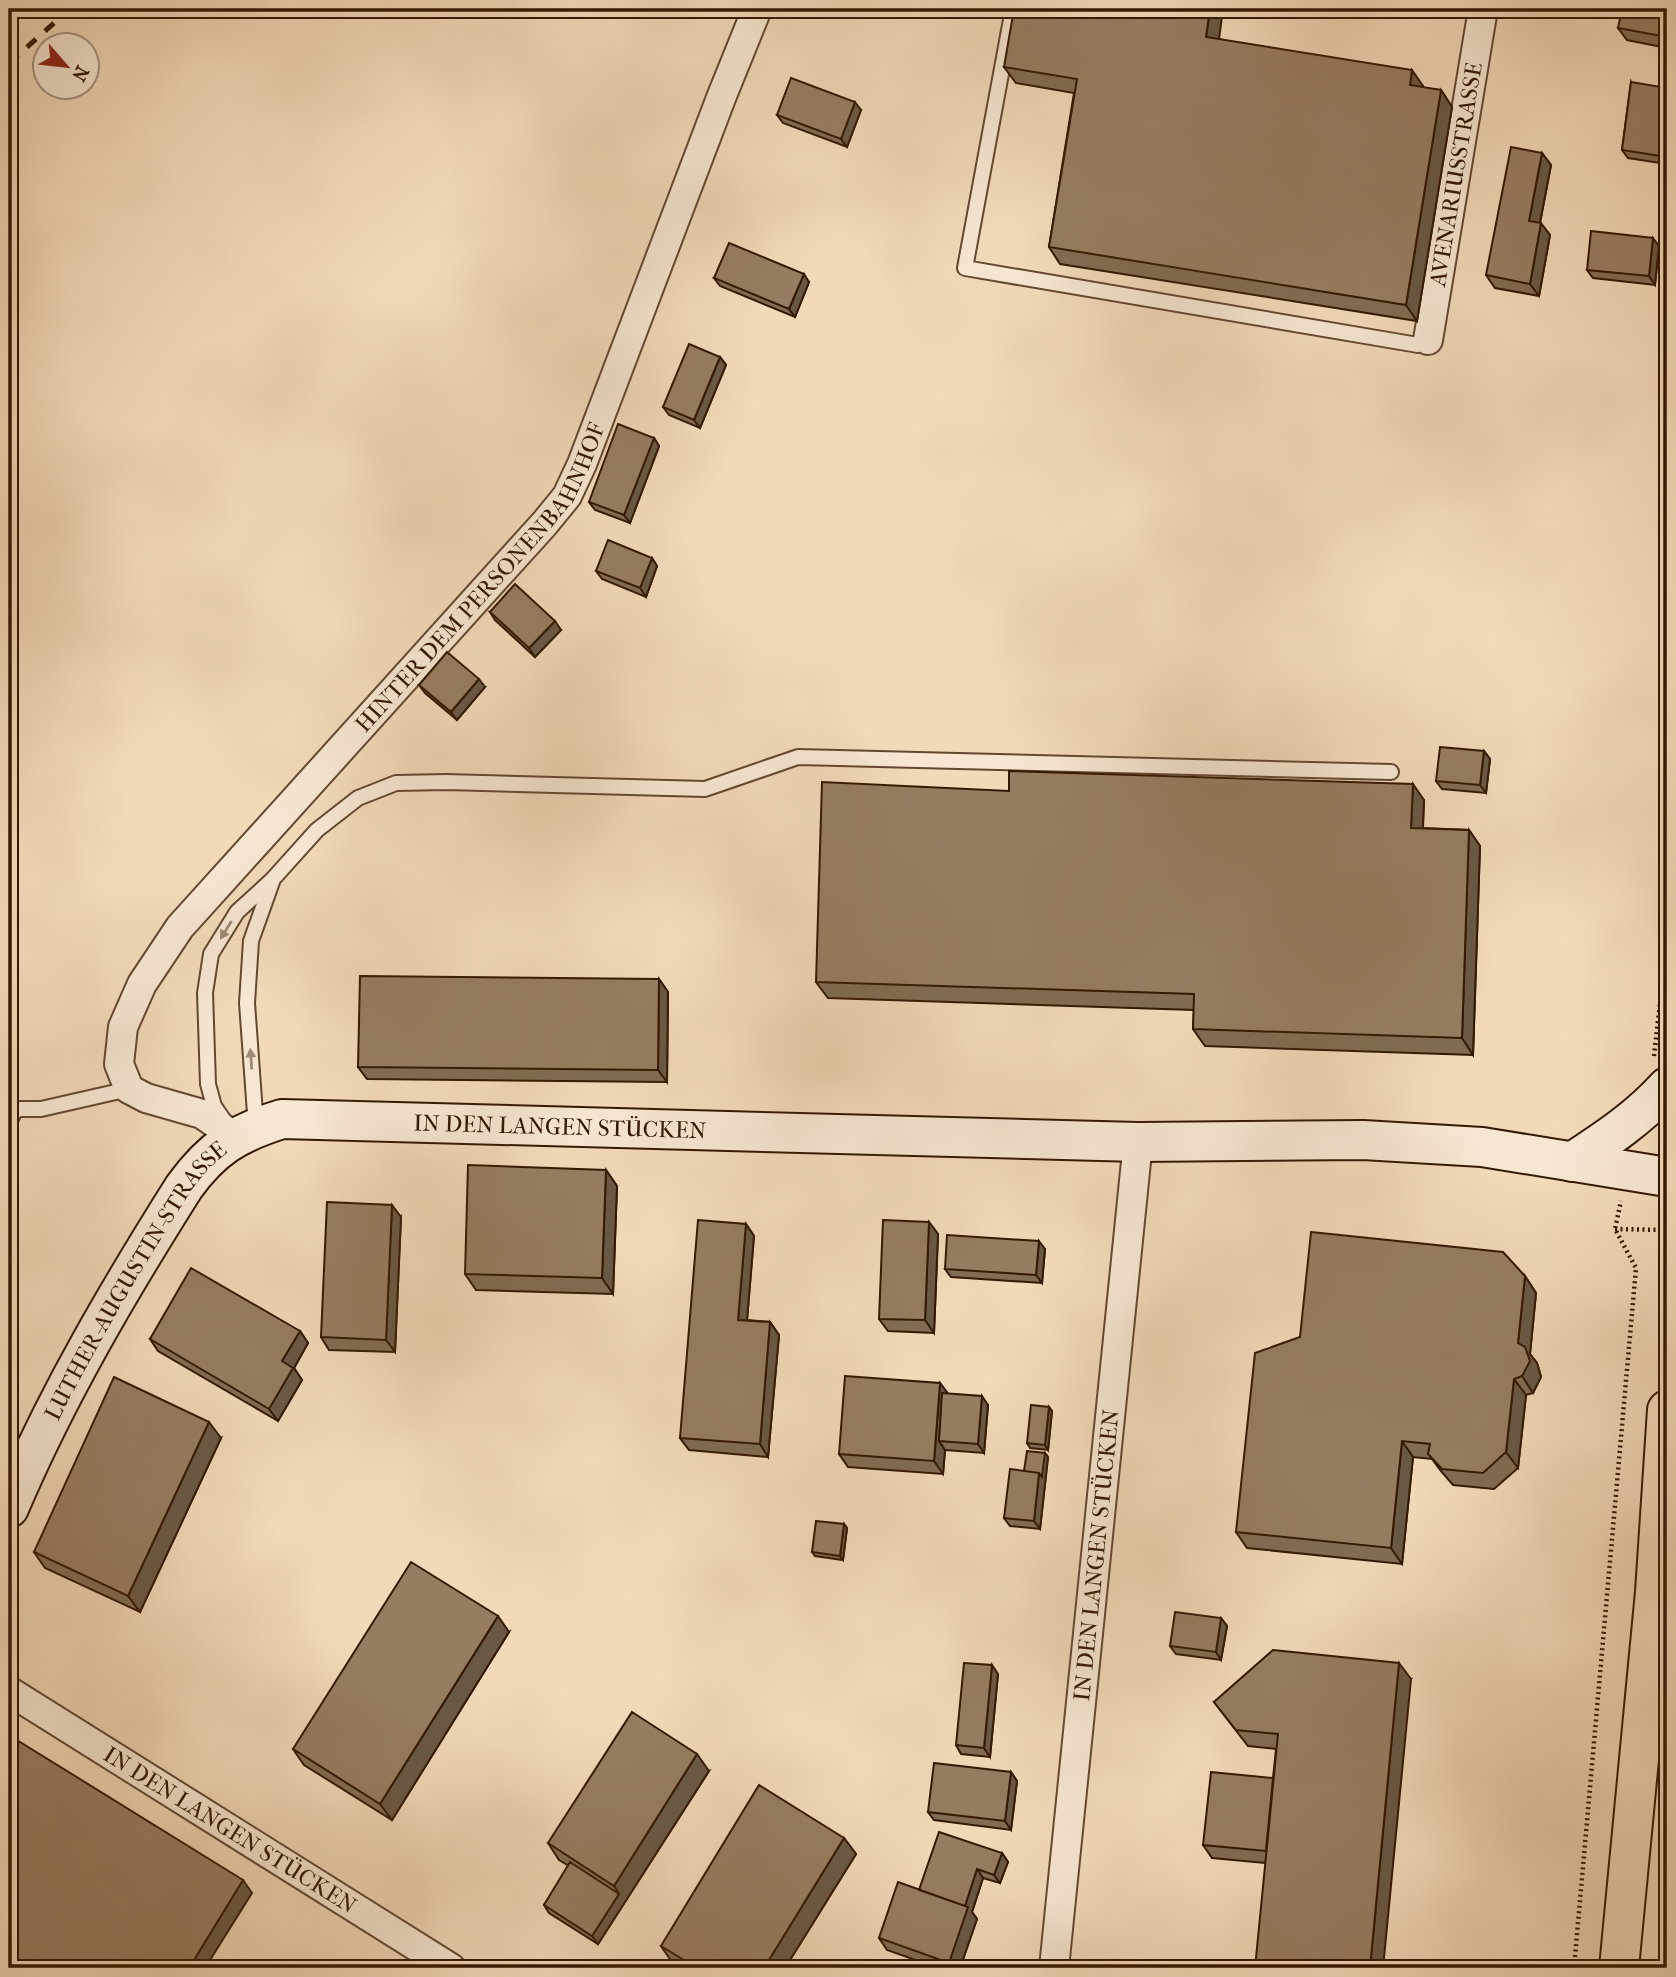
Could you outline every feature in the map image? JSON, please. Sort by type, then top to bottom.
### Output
[{"type":"main road","points":[[1619,1968],[1655,1592],[1667,1409]]},
{"type":"street","name":"HINTER DEM PERSONENBAHNHOF","points":[[129,1088],[119,1064],[123,1027],[142,984],[180,927],[567,496],[582,464],[757,9]]},
{"type":"street","name":"AVENARIUSSTRASSE","points":[[1429,340],[1483,9]]},
{"type":"street","points":[[1572,1162],[1647,1110],[1667,1087]]},
{"type":"street","points":[[129,1088],[146,1098],[202,1114],[246,1132]]},
{"type":"street","name":"IN DEN LANGEN STÜCKEN","points":[[246,1132],[282,1119],[313,1118],[1138,1142],[1363,1140],[1482,1147],[1667,1177]]},
{"type":"street","name":"LUTHER-AUGUSTIN-STRASSE","points":[[9,1508],[57,1402],[148,1244],[200,1165],[246,1132]]},
{"type":"street","name":"IN DEN LANGEN STÜCKEN","points":[[1054,1968],[1138,1142]]},
{"type":"street","name":"IN DEN LANGEN STÜCKEN","points":[[9,1691],[451,1968]]},
{"type":"lane","points":[[1013,9],[965,268],[1418,345],[1429,340]]},
{"type":"lane","points":[[246,1132],[214,1105],[208,1084],[205,993],[211,954],[237,912],[272,880],[317,830],[358,798],[396,783],[705,789],[798,757],[1391,772]]},
{"type":"lane","points":[[246,1132],[247,1003],[251,940],[272,880]]},
{"type":"lane","points":[[9,1122],[12,1107],[41,1109],[129,1088]]},
{"type":"path","points":[[1574,1968],[1636,1268],[1615,1229],[1628,1171]]},
{"type":"path","points":[[1615,1229],[1667,1230]]},
{"type":"building","points":[[1014,9],[1210,9],[1206,37],[1412,70],[1410,85],[1441,90],[1406,305],[1049,247],[1077,79],[1004,67]]},
{"type":"building","points":[[1622,9],[1667,9],[1667,37],[1618,28]]},
{"type":"building","points":[[791,78],[855,102],[841,139],[777,115]]},
{"type":"building","points":[[1631,82],[1667,88],[1667,116],[1661,156],[1622,150]]},
{"type":"building","points":[[1511,147],[1542,153],[1529,221],[1541,223],[1530,284],[1486,275]]},
{"type":"building","points":[[1591,231],[1653,238],[1649,276],[1587,270]]},
{"type":"building","points":[[729,243],[804,274],[789,309],[714,278]]},
{"type":"building","points":[[689,344],[720,357],[694,420],[663,407]]},
{"type":"building","points":[[618,424],[654,438],[624,515],[589,502]]},
{"type":"building","points":[[608,540],[652,558],[640,588],[596,571]]},
{"type":"building","points":[[515,584],[555,621],[529,648],[490,612]]},
{"type":"building","points":[[447,652],[479,679],[451,712],[419,685]]},
{"type":"building","points":[[1440,747],[1484,751],[1480,785],[1436,781]]},
{"type":"building","points":[[1009,771],[1413,784],[1411,828],[1469,830],[1462,1038],[1193,1029],[1194,994],[816,982],[822,782],[1009,791]]},
{"type":"building","points":[[360,976],[659,979],[658,1070],[358,1067]]},
{"type":"building","points":[[468,1165],[606,1170],[602,1278],[465,1274]]},
{"type":"building","points":[[327,1202],[392,1205],[386,1340],[321,1337]]},
{"type":"building","points":[[698,1220],[746,1224],[738,1320],[770,1322],[760,1444],[680,1438]]},
{"type":"building","points":[[883,1220],[929,1222],[925,1320],[879,1319]]},
{"type":"building","points":[[1311,1232],[1503,1252],[1525,1276],[1518,1343],[1525,1347],[1530,1361],[1522,1376],[1514,1379],[1506,1452],[1483,1473],[1442,1469],[1428,1454],[1430,1444],[1402,1441],[1391,1548],[1236,1532],[1255,1353],[1300,1337]]},
{"type":"building","points":[[947,1235],[1039,1241],[1036,1275],[945,1269]]},
{"type":"building","points":[[191,1268],[300,1331],[282,1361],[293,1368],[269,1409],[150,1339]]},
{"type":"building","points":[[845,1376],[940,1383],[934,1461],[839,1454]]},
{"type":"building","points":[[114,1377],[209,1422],[128,1596],[34,1552]]},
{"type":"building","points":[[942,1393],[982,1396],[978,1444],[939,1441]]},
{"type":"building","points":[[1031,1405],[1049,1407],[1045,1445],[1027,1443]]},
{"type":"building","points":[[1027,1451],[1045,1453],[1042,1477],[1039,1473],[1024,1471]]},
{"type":"building","points":[[1010,1469],[1039,1473],[1034,1521],[1004,1518]]},
{"type":"building","points":[[816,1521],[844,1524],[840,1556],[812,1552]]},
{"type":"building","points":[[411,1562],[498,1616],[380,1804],[293,1749]]},
{"type":"building","points":[[1175,1612],[1221,1618],[1216,1652],[1170,1646]]},
{"type":"building","points":[[1273,1650],[1399,1663],[1370,1968],[1255,1968],[1278,1734],[1236,1730],[1214,1702]]},
{"type":"building","points":[[964,1663],[992,1665],[984,1748],[956,1745]]},
{"type":"building","points":[[632,1712],[697,1754],[614,1886],[548,1843]]},
{"type":"building","points":[[12,1737],[243,1880],[189,1968],[9,1968],[9,1743]]},
{"type":"building","points":[[934,1763],[1011,1772],[1005,1821],[928,1812]]},
{"type":"building","points":[[1211,1772],[1273,1778],[1266,1851],[1203,1845]]},
{"type":"building","points":[[759,1785],[844,1838],[764,1968],[697,1968],[661,1946]]},
{"type":"building","points":[[939,1832],[1002,1853],[994,1875],[977,1869],[965,1906],[919,1890]]},
{"type":"building","points":[[570,1862],[619,1894],[592,1936],[544,1905]]},
{"type":"building","points":[[898,1882],[968,1907],[949,1963],[879,1938]]},
{"type":"railway","points":[[9,33],[36,9]]},
{"type":"railway","points":[[9,63],[70,9]]}]
